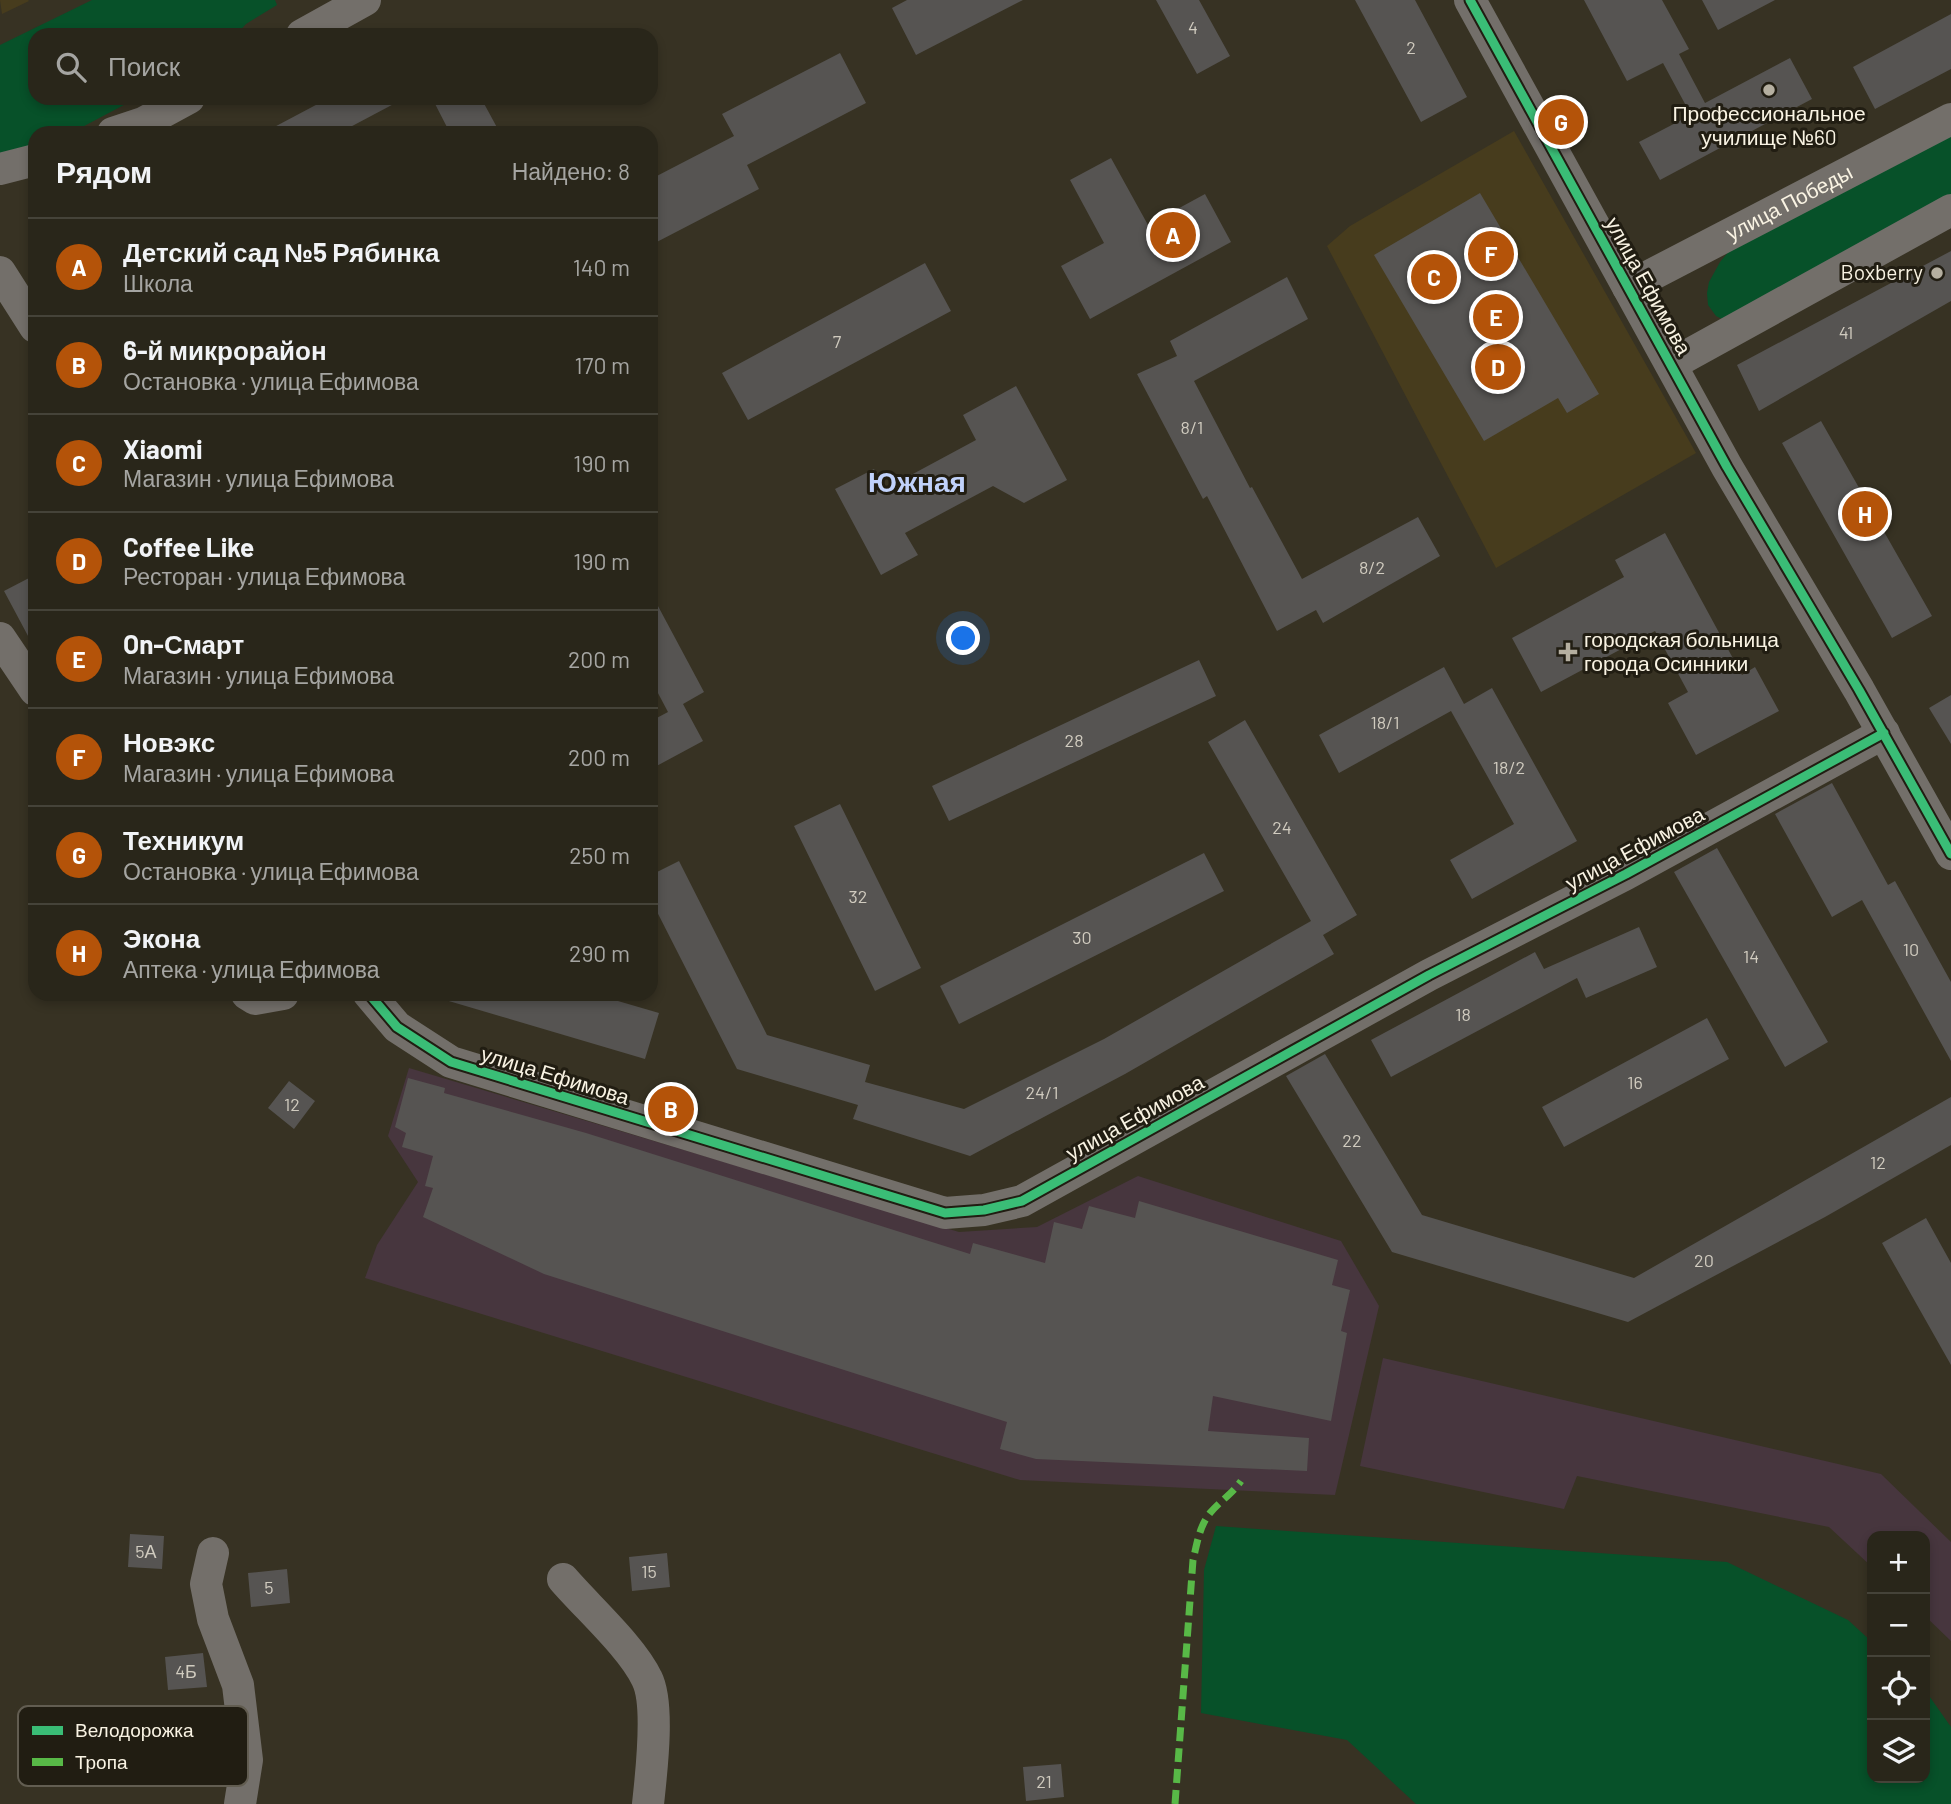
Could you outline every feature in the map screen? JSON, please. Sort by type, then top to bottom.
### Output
[{"type":"street","points":[[315,28],[365,0]]},
{"type":"street","name":"улица Ефимова","points":[[1470,0],[1727,467],[1884,733],[1951,854]]},
{"type":"street","points":[[144,126],[178,105]]},
{"type":"street","name":"улица Победы","points":[[1628,287],[1951,119]]},
{"type":"street","points":[[0,169],[28,162]]},
{"type":"street","points":[[1672,364],[1951,210]]},
{"type":"street","points":[[0,272],[28,316]]},
{"type":"street","points":[[0,638],[28,680]]},
{"type":"street","name":"улица Ефимова","points":[[375,1001],[397,1027],[452,1062],[945,1213],[984,1210],[1022,1201],[1429,975],[1626,874],[1884,733]]},
{"type":"street","points":[[213,1553],[206,1584],[213,1619],[238,1685],[241,1706]]},
{"type":"street","points":[[563,1579],[626,1649],[648,1681],[653,1716],[648,1804]]},
{"type":"street","points":[[240,1804],[243,1786]]},
{"type":"shaded area","points":[[0,0],[28,0],[29,1],[2,14]]},
{"type":"shaded area","points":[[1514,131],[1696,453],[1496,568],[1327,246],[1350,226]]},
{"type":"shaded area","points":[[409,1068],[959,1232],[1037,1227],[1138,1176],[1341,1241],[1379,1306],[1335,1495],[1020,1480],[365,1278],[377,1245],[418,1182],[388,1136]]},
{"type":"shaded area","points":[[1383,1358],[1881,1474],[1951,1542],[1951,1641],[1930,1621],[1930,1531],[1867,1531],[1867,1562],[1829,1527],[1577,1476],[1564,1509],[1360,1466]]},
{"type":"green space","points":[[92,0],[275,0],[277,5],[242,28],[35,28]]},
{"type":"green space","points":[[28,31],[28,105],[124,105],[84,126],[28,126],[28,151],[0,159],[0,45]]},
{"type":"green space","points":[[1951,130],[1951,199],[1726,321],[1716,316],[1708,305],[1709,282],[1720,262],[1736,243]]},
{"type":"green space","points":[[1216,1526],[1727,1562],[1848,1620],[1867,1637],[1867,1783],[1930,1783],[1930,1697],[1951,1727],[1951,1804],[1416,1804],[1347,1740],[1201,1713],[1204,1570]]},
{"type":"building","points":[[907,0],[1023,0],[916,55],[892,8]]},
{"type":"building","points":[[1156,0],[1199,0],[1230,56],[1197,74]]},
{"type":"building","points":[[1355,0],[1415,0],[1467,97],[1421,122]]},
{"type":"building","name":"Профессиональное училище №60","points":[[1584,0],[1662,0],[1689,49],[1679,54],[1705,103],[1790,58],[1812,99],[1660,180],[1639,142],[1691,115],[1663,63],[1627,81]]},
{"type":"building","points":[[1702,0],[1775,0],[1718,30]]},
{"type":"building","points":[[1951,14],[1951,69],[1875,109],[1853,67]]},
{"type":"building","points":[[840,53],[866,103],[747,165],[759,189],[658,241],[658,175],[734,136],[722,114]]},
{"type":"building","points":[[316,105],[392,105],[352,126],[276,126]]},
{"type":"building","points":[[436,105],[485,105],[496,126],[446,126]]},
{"type":"building","points":[[1111,158],[1148,225],[1205,194],[1231,242],[1090,319],[1061,266],[1104,243],[1070,180]]},
{"type":"building","points":[[1480,193],[1599,394],[1567,413],[1558,398],[1484,441],[1374,255]]},
{"type":"building","points":[[1951,251],[1951,301],[1759,411],[1737,365]]},
{"type":"building","points":[[925,263],[951,311],[748,420],[722,373]]},
{"type":"building","points":[[1287,277],[1308,319],[1194,381],[1250,488],[1252,487],[1302,579],[1418,517],[1440,556],[1323,623],[1316,610],[1277,631],[1207,496],[1203,499],[1137,374],[1177,356],[1170,341]]},
{"type":"building","points":[[1016,386],[1067,480],[1024,503],[993,486],[905,533],[918,555],[881,575],[835,489],[874,469],[885,489],[976,440],[963,415]]},
{"type":"building","points":[[1821,421],[1932,616],[1892,638],[1782,443]]},
{"type":"building","name":"городская больница города Осинники","points":[[1665,533],[1742,675],[1755,667],[1779,711],[1696,755],[1668,703],[1688,692],[1655,631],[1541,692],[1512,638],[1624,577],[1615,560]]},
{"type":"building","points":[[28,579],[28,636],[4,591]]},
{"type":"building","points":[[658,606],[704,692],[683,704],[703,741],[658,765],[658,717],[668,712],[658,693]]},
{"type":"building","points":[[1199,660],[1216,696],[949,821],[932,786]]},
{"type":"building","points":[[1444,667],[1464,704],[1492,688],[1577,841],[1472,899],[1450,860],[1514,824],[1451,711],[1339,773],[1319,735]]},
{"type":"building","points":[[1951,695],[1951,744],[1929,708]]},
{"type":"building","points":[[1245,720],[1357,915],[1323,935],[1334,954],[1125,1074],[970,1156],[853,1119],[858,1105],[737,1069],[658,914],[658,872],[679,861],[767,1035],[870,1065],[865,1082],[964,1109],[1104,1039],[1311,921],[1208,742]]},
{"type":"building","points":[[1832,783],[1888,885],[1895,881],[1951,982],[1951,1061],[1862,900],[1832,917],[1775,814]]},
{"type":"building","points":[[840,804],[921,968],[875,991],[794,826]]},
{"type":"building","points":[[1717,848],[1828,1042],[1785,1067],[1674,872]]},
{"type":"building","points":[[1204,853],[1224,891],[959,1024],[940,986]]},
{"type":"building","points":[[1639,927],[1657,967],[1586,998],[1577,978],[1391,1077],[1371,1040],[1535,952],[1544,969]]},
{"type":"building","points":[[449,1001],[618,1001],[659,1013],[645,1059]]},
{"type":"building","points":[[1707,1018],[1729,1059],[1564,1147],[1542,1107]]},
{"type":"building","points":[[1325,1054],[1422,1215],[1634,1278],[1951,1097],[1951,1145],[1825,1217],[1628,1322],[1392,1252],[1286,1076]]},
{"type":"building","points":[[408,1078],[445,1088],[444,1093],[586,1133],[970,1254],[973,1243],[1045,1263],[1054,1222],[1082,1229],[1089,1206],[1135,1218],[1139,1201],[1338,1260],[1332,1285],[1350,1290],[1341,1331],[1347,1333],[1331,1421],[1213,1396],[1208,1431],[1309,1438],[1307,1471],[1036,1459],[1000,1449],[1007,1422],[544,1274],[423,1217],[433,1188],[425,1186],[433,1156],[402,1147],[406,1133],[395,1127]]},
{"type":"building","points":[[289,1081],[315,1101],[294,1129],[268,1108]]},
{"type":"building","points":[[1926,1218],[1951,1263],[1951,1365],[1882,1243]]},
{"type":"building","points":[[130,1534],[164,1536],[162,1569],[128,1567]]},
{"type":"building","points":[[667,1553],[670,1587],[632,1591],[629,1557]]},
{"type":"building","points":[[287,1569],[290,1603],[251,1607],[248,1573]]},
{"type":"building","points":[[203,1653],[207,1687],[168,1690],[165,1657]]},
{"type":"building","points":[[1061,1764],[1064,1797],[1026,1801],[1023,1767]]},
{"type":"marked path","points":[[1175,1804],[1193,1560],[1206,1518],[1241,1481]]},
{"type":"cycle path","points":[[1470,0],[1727,467],[1859,690],[1951,854]]},
{"type":"cycle path","points":[[375,1001],[397,1027],[451,1062],[945,1213],[984,1210],[1022,1201],[1429,975],[1626,874],[1884,733]]},
{"type":"place","name":"Профессиональное училище №60","points":[[1769,90]]},
{"type":"place","name":"Техникум","points":[[1561,122]]},
{"type":"place","name":"Детский сад №5 Рябинка","points":[[1173,235]]},
{"type":"place","name":"Новэкс","points":[[1491,254]]},
{"type":"place","name":"Boxberry","points":[[1937,273]]},
{"type":"place","name":"Xiaomi","points":[[1434,277]]},
{"type":"place","name":"On-Смарт","points":[[1496,317]]},
{"type":"place","name":"Coffee Like","points":[[1498,367]]},
{"type":"place","name":"Экона","points":[[1865,514]]},
{"type":"place","name":"городская больница города Осинники","points":[[1568,652]]},
{"type":"place","name":"6-й микрорайон","points":[[671,1109]]},
{"type":"district","name":"Южная","points":[[917,482]]}]
